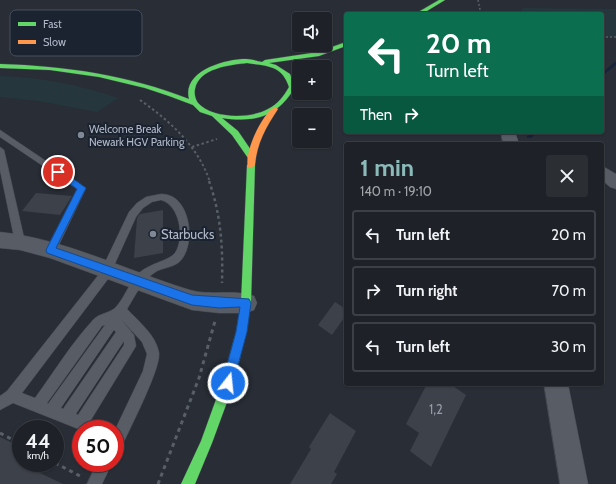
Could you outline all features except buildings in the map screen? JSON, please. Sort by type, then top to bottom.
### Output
[{"type":"main road","points":[[422,12],[443,0]]},
{"type":"main road","points":[[185,78],[206,72],[220,65],[233,62],[264,62],[319,54],[344,45]]},
{"type":"main road","points":[[310,60],[319,54]]},
{"type":"main road","points":[[188,484],[206,443],[228,383],[242,332],[246,303],[251,156],[258,132],[275,110],[288,99],[291,93],[292,82],[285,72],[264,62]]},
{"type":"main road","points":[[0,66],[66,69],[142,82],[195,104],[206,113],[215,116],[235,119],[246,118],[275,110]]},
{"type":"main road","points":[[195,104],[192,98],[192,87],[195,81],[206,72]]},
{"type":"main road","points":[[142,82],[163,81]]},
{"type":"main road","points":[[215,116],[235,133],[251,156]]},
{"type":"street","points":[[607,171],[616,183]]},
{"type":"street","points":[[0,240],[20,242],[51,250],[192,300],[219,303],[246,303]]},
{"type":"street","points":[[556,386],[574,484]]},
{"type":"lane","points":[[0,133],[82,188],[51,250]]},
{"type":"lane","points":[[0,150],[20,242]]},
{"type":"lane","points":[[0,403],[12,396],[107,271],[131,217],[142,205],[150,200],[163,197],[175,202],[180,210],[183,223],[182,249],[176,259],[171,263],[154,268],[139,282],[118,316],[50,411]]},
{"type":"lane","points":[[12,396],[81,423],[130,346],[130,339],[123,332],[118,316]]},
{"type":"lane","points":[[37,406],[98,322],[118,316]]},
{"type":"lane","points":[[118,316],[147,338],[152,354],[149,372],[124,426]]},
{"type":"lane","points":[[94,484],[100,472]]},
{"type":"path","points":[[478,0],[481,12]]},
{"type":"path","points":[[604,37],[616,37]]},
{"type":"path","points":[[134,96],[169,120],[192,148],[202,162],[220,215],[222,281],[219,303],[199,378],[158,484]]},
{"type":"path","points":[[192,148],[222,138]]},
{"type":"path","points":[[0,432],[12,439]]},
{"type":"path","points":[[64,468],[94,484]]},
{"type":"shaded area","points":[[522,8],[616,9],[616,37],[604,37],[604,12],[521,12]]},
{"type":"shaded area","points":[[0,76],[60,82],[118,98],[97,112],[39,101],[0,97]]},
{"type":"waterway","points":[[604,73],[616,63]]},
{"type":"waterway","points":[[529,137],[533,134]]},
{"type":"traffic: fast","points":[[422,12],[443,0]]},
{"type":"traffic: fast","points":[[265,62],[319,54],[344,45]]},
{"type":"traffic: fast","points":[[247,61],[274,66],[288,75],[292,87],[279,105],[262,115],[231,118],[203,111],[194,103],[191,90],[193,83],[198,77],[213,68],[231,63],[247,61]]},
{"type":"traffic: fast","points":[[0,66],[50,68],[99,75],[148,87],[195,104]]},
{"type":"traffic: fast","points":[[215,116],[235,133],[251,156]]},
{"type":"traffic: fast","points":[[188,484],[206,443],[228,383],[241,332],[246,303],[251,165]]},
{"type":"traffic: slow","points":[[251,165],[255,141],[265,122],[275,109]]},
{"type":"place","name":"Welcome Break Newark HGV Parking","points":[[81,135]]},
{"type":"place","name":"Starbucks","points":[[153,234]]},
{"type":"route","points":[[58,172],[82,188],[51,250],[192,300],[219,303],[246,303],[242,332],[228,383]]}]
